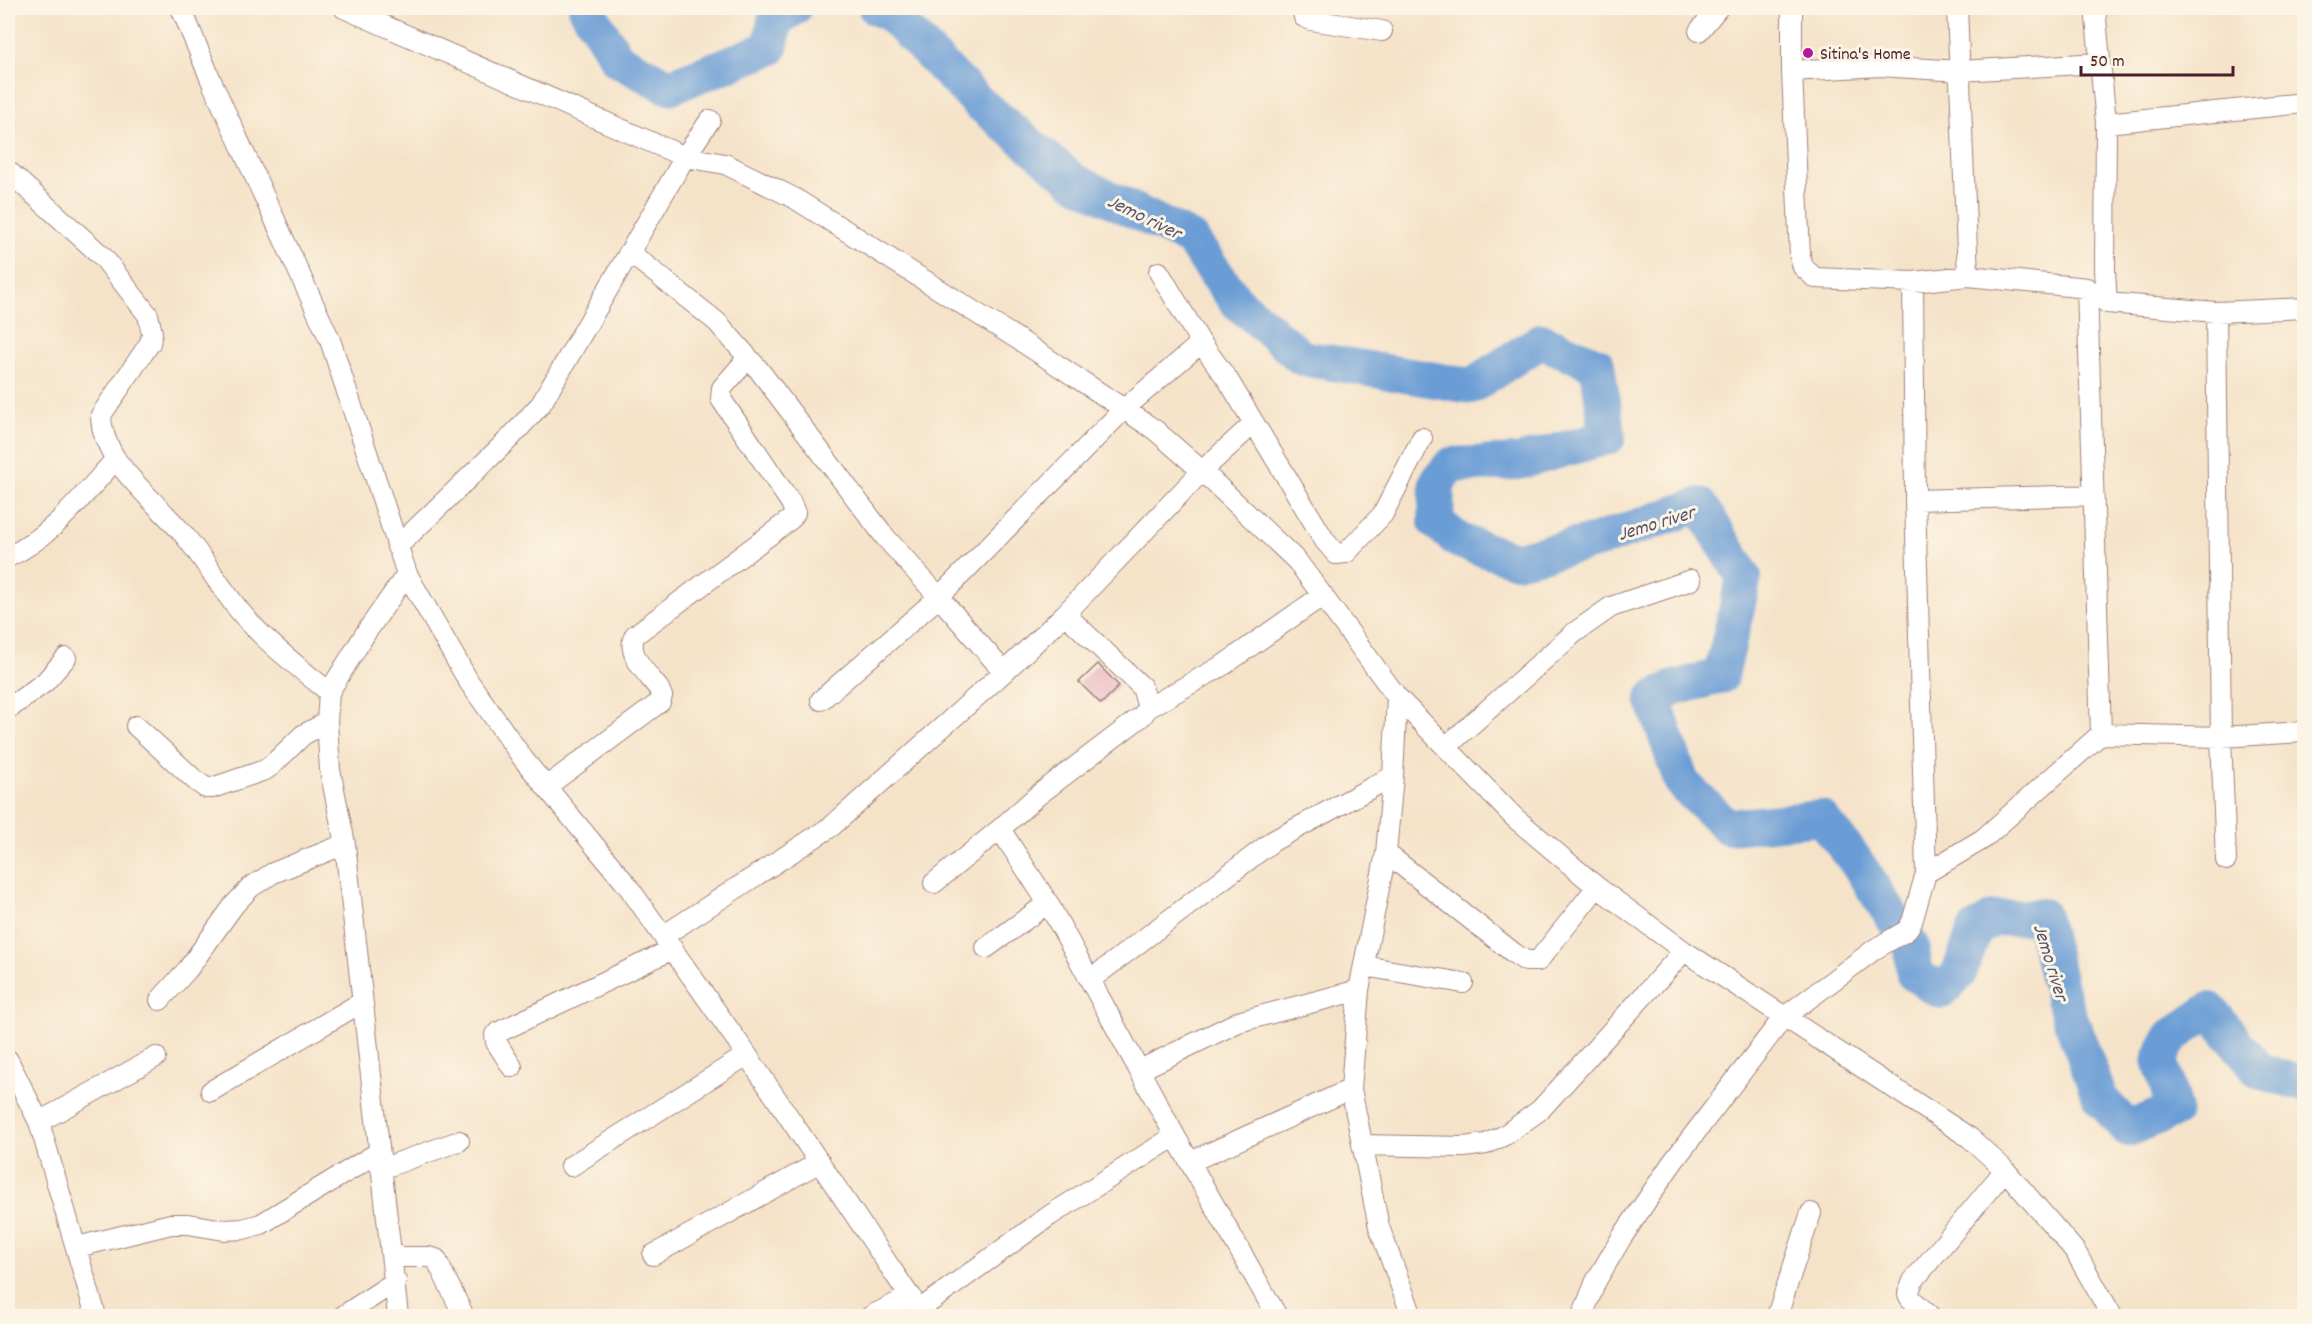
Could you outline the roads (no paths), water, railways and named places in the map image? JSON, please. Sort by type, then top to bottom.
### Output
[{"type":"street","points":[[181,8],[213,85],[330,340],[407,574],[469,682],[524,760],[627,885],[747,1055],[918,1308]]},
{"type":"street","points":[[345,8],[686,157],[725,164],[794,198],[1024,343],[1155,430],[1297,561],[1397,697],[1515,818],[1597,887],[1684,951],[1970,1138],[2005,1170],[2075,1251],[2112,1317]]},
{"type":"street","points":[[1302,8],[1304,17],[1311,20],[1382,31]]},
{"type":"street","points":[[1699,31],[1718,8]]},
{"type":"street","points":[[1792,8],[1792,71],[1800,256],[1803,267],[1815,278],[1913,282],[1968,276],[2087,288],[2107,303],[2216,312],[2304,308]]},
{"type":"street","points":[[1957,8],[1968,276]]},
{"type":"street","points":[[2095,8],[2106,123],[2105,270],[2107,303]]},
{"type":"street","points":[[1792,71],[1880,66],[1960,71],[2100,63]]},
{"type":"street","points":[[2106,123],[2304,103]]},
{"type":"street","points":[[397,547],[512,437],[541,404],[629,252],[710,120]]},
{"type":"street","points":[[8,171],[103,257],[148,315],[152,333],[150,344],[101,415],[101,426],[105,438],[116,459],[186,538],[212,576],[251,624],[278,651],[329,692]]},
{"type":"street","points":[[629,252],[717,322],[748,358],[885,537],[1005,672]]},
{"type":"street","points":[[1159,272],[1201,343],[1228,380],[1325,540],[1336,554],[1346,553],[1383,514],[1422,438]]},
{"type":"street","points":[[1582,1317],[1596,1281],[1622,1237],[1672,1163],[1783,1017],[1875,949],[1906,931],[1912,922],[1926,873],[1915,500],[1913,282]]},
{"type":"street","points":[[2087,288],[2101,734]]},
{"type":"street","points":[[2216,312],[2221,737],[2226,860]]},
{"type":"street","points":[[821,700],[939,597],[1124,409],[1201,343]]},
{"type":"street","points":[[546,787],[660,702],[662,696],[633,653],[631,643],[635,635],[791,519],[795,513],[791,503],[721,399],[722,388],[748,358]]},
{"type":"street","points":[[512,1067],[496,1042],[495,1035],[668,943],[832,826],[1005,672],[1065,614],[1202,471],[1254,423]]},
{"type":"street","points":[[8,557],[35,540],[60,519],[116,459]]},
{"type":"street","points":[[1915,500],[2093,495]]},
{"type":"street","points":[[398,1317],[396,1281],[380,1161],[345,844],[330,770],[327,722],[329,692],[367,631],[407,574]]},
{"type":"street","points":[[1446,747],[1574,633],[1602,613],[1611,607],[1691,580]]},
{"type":"street","points":[[934,884],[1037,796],[1142,716],[1148,708],[1225,664],[1323,595]]},
{"type":"street","points":[[1065,614],[1142,687],[1148,708]]},
{"type":"street","points":[[8,709],[45,682],[66,658]]},
{"type":"street","points":[[1397,697],[1386,853],[1359,990],[1351,1089],[1379,1227],[1412,1317]]},
{"type":"street","points":[[135,726],[196,781],[206,788],[212,788],[265,770],[303,735],[327,722]]},
{"type":"street","points":[[1926,873],[1983,839],[2101,734],[2221,737],[2304,732]]},
{"type":"street","points":[[1090,980],[1273,841],[1393,776]]},
{"type":"street","points":[[1000,829],[1048,903],[1277,1317]]},
{"type":"street","points":[[160,1000],[188,969],[234,904],[251,887],[273,873],[345,844]]},
{"type":"street","points":[[1386,853],[1515,954],[1532,962],[1538,961],[1597,887]]},
{"type":"street","points":[[986,948],[1048,903]]},
{"type":"street","points":[[1362,1145],[1464,1147],[1486,1144],[1505,1135],[1540,1110],[1684,951]]},
{"type":"street","points":[[1364,966],[1463,983]]},
{"type":"street","points":[[1140,1070],[1238,1022],[1359,990]]},
{"type":"street","points":[[211,1091],[362,1002]]},
{"type":"street","points":[[571,1166],[747,1055]]},
{"type":"street","points":[[39,1122],[156,1057]]},
{"type":"street","points":[[8,1060],[39,1122],[96,1317]]},
{"type":"street","points":[[1190,1162],[1351,1089]]},
{"type":"street","points":[[871,1317],[918,1308],[1049,1216],[1175,1136]]},
{"type":"street","points":[[77,1247],[171,1224],[188,1224],[224,1230],[243,1229],[261,1224],[380,1161],[459,1141]]},
{"type":"street","points":[[653,1255],[820,1162]]},
{"type":"street","points":[[1930,1317],[1908,1294],[1913,1281],[2005,1170]]},
{"type":"street","points":[[1777,1317],[1810,1213]]},
{"type":"street","points":[[393,1257],[436,1259],[464,1317]]},
{"type":"street","points":[[343,1317],[396,1281]]},
{"type":"waterway","name":"Jemo river","points":[[586,8],[618,60],[669,87],[770,48],[775,21],[794,8]]},
{"type":"waterway","name":"Jemo river","points":[[876,8],[890,14],[978,102],[1074,181],[1191,239],[1235,300],[1302,358],[1471,386],[1541,341],[1597,365],[1608,437],[1519,462],[1451,465],[1437,482],[1436,522],[1459,541],[1516,560],[1596,541],[1700,505],[1744,577],[1721,676],[1674,688],[1653,699],[1682,783],[1728,827],[1821,818],[1853,857],[1912,947],[1914,974],[1941,991],[1959,973],[1975,930],[1993,919],[2042,916],[2063,999],[2100,1098],[2128,1129],[2174,1110],[2160,1059],[2172,1036],[2210,1010],[2260,1071],[2304,1084]]},
{"type":"place","name":"Sitina's Home","points":[[1808,53]]}]
